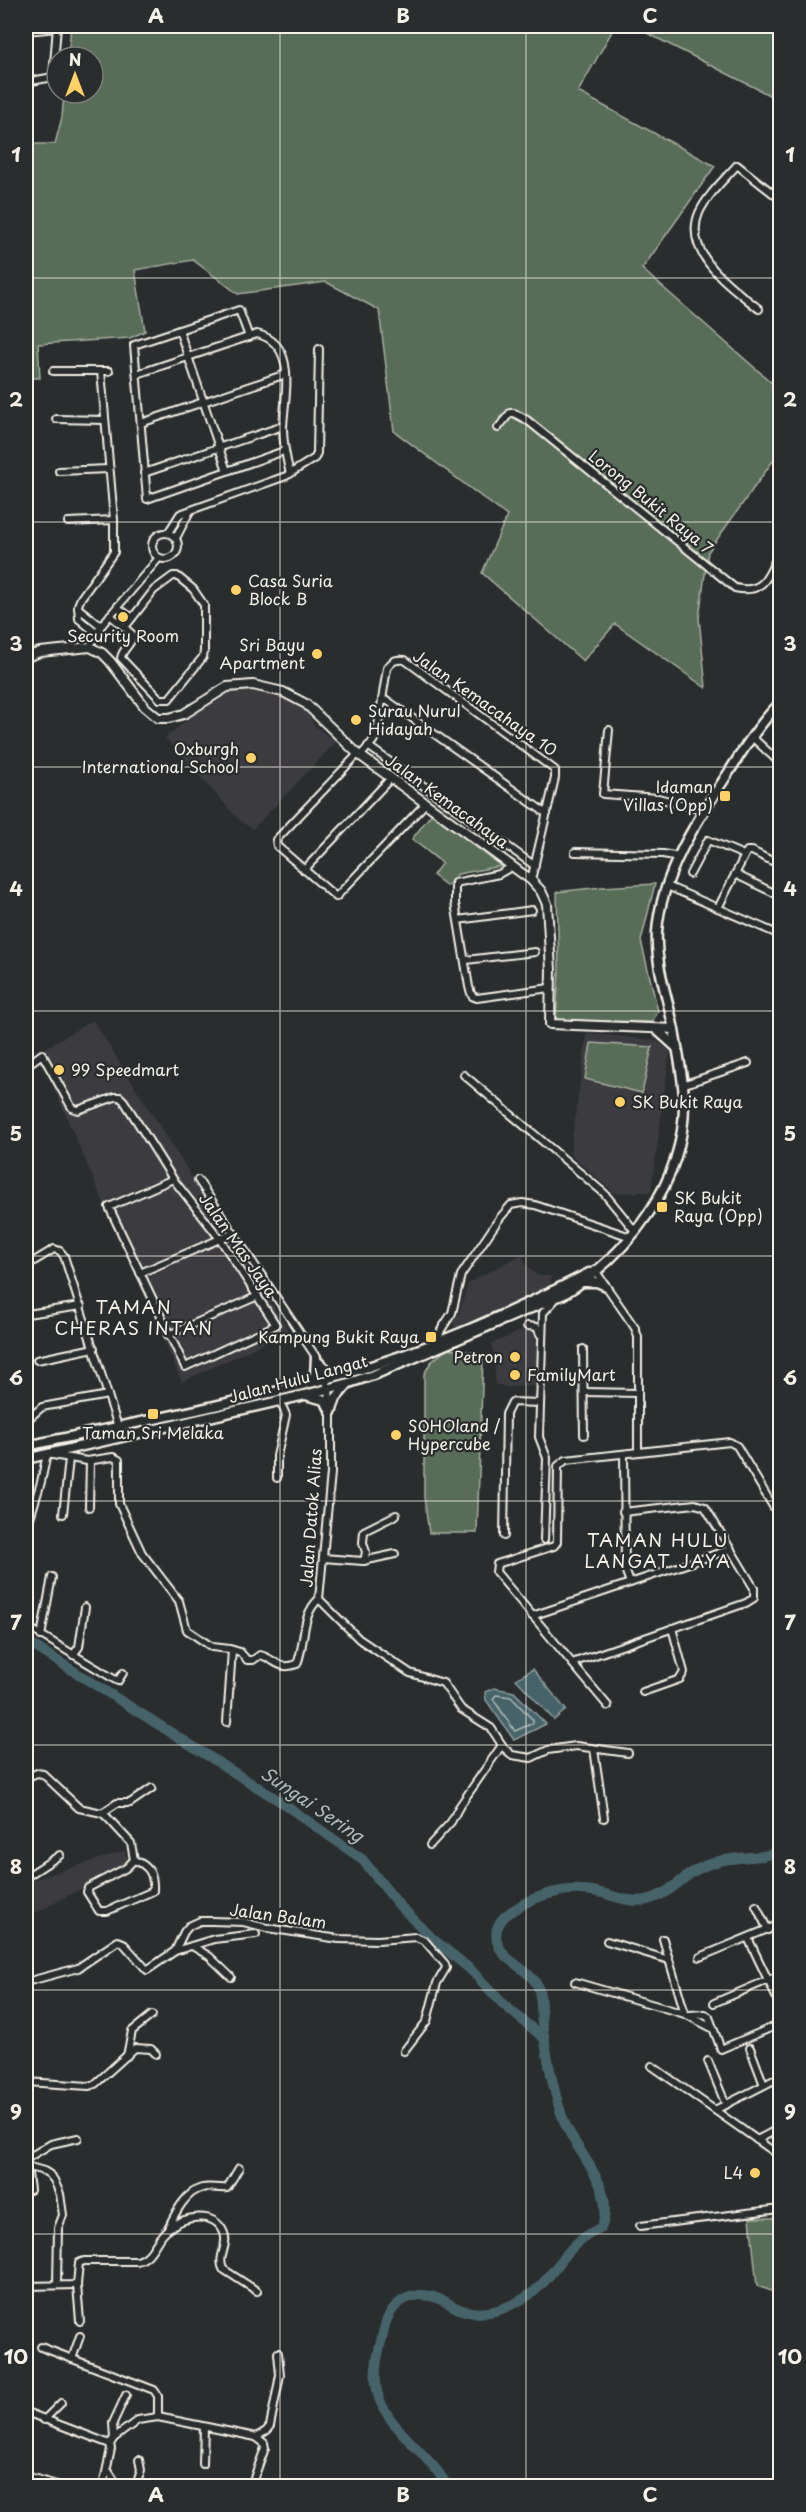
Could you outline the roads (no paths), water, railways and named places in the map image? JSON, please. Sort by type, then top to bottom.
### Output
[{"type":"main road","name":"Jalan Hulu Langat","points":[[26,1459],[305,1395],[376,1374],[564,1294],[583,1282],[633,1234],[659,1195],[675,1161],[683,1122],[682,1085],[674,1029],[657,946],[659,921],[667,886],[679,857],[704,810],[752,737],[780,703]]},
{"type":"main road","points":[[656,1029],[676,1048]]},
{"type":"main road","name":"Jalan Hulu Langat","points":[[26,1446],[118,1427],[343,1374],[438,1341],[553,1292],[595,1270]]},
{"type":"main road","points":[[583,1282],[597,1282],[604,1285]]},
{"type":"main road","points":[[317,1360],[332,1374],[343,1374]]},
{"type":"main road","points":[[304,1384],[315,1375],[317,1360]]},
{"type":"main road","points":[[331,1412],[340,1391],[349,1383]]},
{"type":"main road","points":[[305,1395],[324,1400],[331,1412]]},
{"type":"street","points":[[26,31],[57,27],[53,77],[26,82]]},
{"type":"street","points":[[759,309],[714,272],[698,240],[696,224],[700,211],[737,165],[780,199]]},
{"type":"street","points":[[249,337],[239,310],[134,345],[147,499],[284,451]]},
{"type":"street","points":[[179,330],[227,471]]},
{"type":"street","points":[[137,374],[257,334],[274,341],[280,348],[287,368],[283,426],[284,451],[290,474]]},
{"type":"street","points":[[168,533],[180,514],[290,474],[315,458],[317,453],[319,349]]},
{"type":"street","points":[[52,371],[105,371],[105,420],[114,520],[114,552],[81,598],[78,608],[80,620],[96,633]]},
{"type":"street","points":[[141,423],[286,374]]},
{"type":"street","name":"Lorong Bukit Raya 7","points":[[498,428],[510,413],[526,420],[735,588],[744,590],[759,588],[764,583],[780,550]]},
{"type":"street","points":[[56,419],[105,420]]},
{"type":"street","points":[[144,473],[283,426]]},
{"type":"street","points":[[59,471],[109,469]]},
{"type":"street","points":[[176,538],[168,533],[160,534],[153,540],[153,552],[159,558],[168,560],[175,555],[178,546],[176,538],[190,510]]},
{"type":"street","points":[[68,522],[114,520]]},
{"type":"street","points":[[26,657],[40,652],[90,647],[96,633],[159,558]]},
{"type":"street","points":[[110,615],[126,626],[133,635],[132,641],[121,654],[121,658],[160,699],[169,699],[203,657],[204,605],[193,589],[173,576],[154,590],[126,626]]},
{"type":"street","points":[[117,607],[132,618]]},
{"type":"street","points":[[78,608],[102,626]]},
{"type":"street","name":"Jalan Kemacahaya","points":[[90,647],[110,661],[145,707],[158,718],[184,714],[227,687],[262,686],[283,692],[306,704],[360,754],[513,866],[541,891],[547,904],[551,970],[550,1024],[674,1029]]},
{"type":"street","name":"Jalan Kemacahaya 10","points":[[381,700],[387,668],[392,661],[405,660],[555,770],[547,814]]},
{"type":"street","points":[[426,803],[336,897],[277,846],[276,840],[368,746],[376,732],[381,700],[388,701],[547,814],[531,880]]},
{"type":"street","points":[[609,730],[603,794],[658,798],[704,810]]},
{"type":"street","points":[[752,737],[780,763]]},
{"type":"street","points":[[368,746],[535,866]]},
{"type":"street","points":[[304,870],[392,778]]},
{"type":"street","points":[[690,874],[708,840],[744,855]]},
{"type":"street","points":[[718,908],[747,851],[752,851],[780,865]]},
{"type":"street","points":[[576,852],[679,857]]},
{"type":"street","points":[[513,866],[499,874],[455,883],[455,903],[472,996],[477,998],[550,988]]},
{"type":"street","points":[[735,874],[780,896]]},
{"type":"street","points":[[667,886],[780,935]]},
{"type":"street","points":[[458,920],[532,910]]},
{"type":"street","points":[[466,960],[536,952]]},
{"type":"street","name":"Jalan Mas Jaya","points":[[26,1066],[42,1054],[72,1108],[78,1110],[120,1097],[173,1179],[220,1239],[276,1325],[275,1328],[185,1366],[168,1335]]},
{"type":"street","points":[[682,1085],[748,1063]]},
{"type":"street","points":[[464,1075],[604,1193],[633,1234]]},
{"type":"street","points":[[173,1179],[110,1207],[168,1335],[258,1296]]},
{"type":"street","name":"Jalan Datok Alias","points":[[198,1180],[317,1360],[329,1389],[331,1473],[319,1599],[358,1639],[410,1673],[443,1683],[461,1709],[491,1728],[512,1755],[531,1758],[548,1750],[568,1747],[618,1750],[628,1753]]},
{"type":"street","points":[[438,1341],[441,1330],[452,1313],[461,1275],[499,1219],[512,1206],[522,1203],[535,1205],[633,1234]]},
{"type":"street","points":[[140,1273],[234,1233]]},
{"type":"street","points":[[26,1266],[54,1249],[60,1251],[81,1306],[118,1427]]},
{"type":"street","points":[[595,1270],[635,1328],[638,1337],[638,1452]]},
{"type":"street","points":[[544,1540],[547,1458],[539,1437],[543,1313],[547,1306],[564,1294]]},
{"type":"street","points":[[27,1314],[81,1306]]},
{"type":"street","points":[[527,1326],[537,1327],[541,1340]]},
{"type":"street","points":[[37,1360],[94,1348]]},
{"type":"street","points":[[583,1348],[584,1436]]},
{"type":"street","points":[[584,1392],[638,1393]]},
{"type":"street","points":[[26,1421],[42,1407],[108,1395]]},
{"type":"street","points":[[277,1478],[277,1456],[286,1415],[280,1401]]},
{"type":"street","points":[[504,1536],[506,1414],[512,1402],[540,1403]]},
{"type":"street","points":[[608,1706],[496,1572],[497,1564],[554,1546],[557,1542],[558,1466],[566,1460],[730,1442],[737,1446],[780,1518]]},
{"type":"street","points":[[89,1507],[90,1444]]},
{"type":"street","points":[[26,1531],[47,1454],[69,1459],[91,1460],[113,1457],[119,1460],[119,1504],[142,1553],[179,1601],[187,1630],[212,1647],[240,1652],[247,1660],[253,1660],[260,1655],[281,1667],[297,1664],[302,1654],[306,1620],[311,1605],[319,1599]]},
{"type":"street","points":[[624,1454],[625,1569],[630,1583]]},
{"type":"street","points":[[63,1514],[69,1459]]},
{"type":"street","points":[[572,1663],[746,1603],[754,1598],[754,1588],[705,1507],[695,1504],[624,1512]]},
{"type":"street","points":[[363,1561],[366,1552],[363,1543],[364,1531],[396,1515]]},
{"type":"street","points":[[532,1616],[731,1549]]},
{"type":"street","points":[[323,1558],[363,1561],[395,1554]]},
{"type":"street","points":[[41,1636],[52,1577]]},
{"type":"street","points":[[73,1655],[79,1647],[85,1606]]},
{"type":"street","points":[[26,1626],[118,1681],[123,1673]]},
{"type":"street","points":[[643,1692],[680,1679],[684,1672],[672,1628]]},
{"type":"street","points":[[227,1722],[232,1650]]},
{"type":"street","points":[[430,1845],[451,1822],[502,1745]]},
{"type":"street","points":[[594,1749],[604,1818]]},
{"type":"street","points":[[26,1778],[37,1773],[43,1774],[80,1808],[102,1813],[131,1843],[134,1860]]},
{"type":"street","points":[[102,1813],[117,1803],[130,1803],[152,1788]]},
{"type":"street","points":[[26,1877],[60,1855]]},
{"type":"street","points":[[134,1860],[145,1864],[152,1872],[150,1878],[153,1891],[107,1911],[99,1911],[87,1892],[88,1888],[126,1868],[134,1860]]},
{"type":"street","points":[[756,1905],[768,1930]]},
{"type":"street","name":"Jalan Balam","points":[[26,1982],[78,1968],[118,1941],[123,1943],[147,1970],[175,1951],[189,1926],[200,1922],[243,1922],[339,1939],[378,1940],[416,1936],[425,1941],[446,1968],[437,1983],[427,2021],[404,2051]]},
{"type":"street","points":[[700,1957],[734,1941],[748,1938],[780,1924]]},
{"type":"street","points":[[175,1951],[214,1939],[256,1934]]},
{"type":"street","points":[[748,1938],[780,2005]]},
{"type":"street","points":[[663,1939],[687,2015]]},
{"type":"street","points":[[607,1941],[669,1960]]},
{"type":"street","points":[[192,1946],[209,1956],[231,1977]]},
{"type":"street","points":[[714,2003],[780,1975]]},
{"type":"street","points":[[575,1982],[687,2015],[705,2014],[709,2017],[721,2049],[780,2024]]},
{"type":"street","points":[[127,2056],[132,2031],[152,2015]]},
{"type":"street","points":[[26,2082],[89,2086],[95,2084],[135,2048],[151,2049],[156,2054]]},
{"type":"street","points":[[750,2048],[764,2085]]},
{"type":"street","points":[[708,2061],[726,2104]]},
{"type":"street","points":[[652,2066],[780,2156]]},
{"type":"street","points":[[715,2110],[780,2077]]},
{"type":"street","points":[[757,2139],[780,2128]]},
{"type":"street","points":[[772,2132],[780,2139]]},
{"type":"street","points":[[26,2164],[51,2144],[78,2138]]},
{"type":"street","points":[[26,2164],[30,2190]]},
{"type":"street","points":[[26,2164],[49,2174],[60,2194],[63,2215],[58,2228],[57,2285]]},
{"type":"street","points":[[80,2321],[77,2285],[79,2263],[145,2259],[167,2229],[176,2211],[194,2191],[202,2188],[227,2188],[239,2168]]},
{"type":"street","points":[[640,2226],[780,2210]]},
{"type":"street","points":[[167,2229],[197,2216],[215,2222],[224,2232],[226,2242],[220,2263],[223,2269],[257,2291]]},
{"type":"street","points":[[26,2286],[77,2285]]},
{"type":"street","points":[[72,2359],[80,2336]]},
{"type":"street","points":[[41,2346],[154,2390],[158,2396],[158,2417]]},
{"type":"street","points":[[256,2437],[266,2432],[270,2426],[280,2375],[278,2353]]},
{"type":"street","points":[[103,2487],[113,2423],[126,2395]]},
{"type":"street","points":[[44,2420],[61,2403]]},
{"type":"street","points":[[26,2412],[44,2420],[112,2441]]},
{"type":"street","points":[[112,2441],[138,2420],[158,2417],[256,2437],[264,2443],[265,2448],[251,2487]]},
{"type":"street","points":[[203,2464],[204,2427]]},
{"type":"street","points":[[136,2487],[141,2470],[139,2460]]},
{"type":"street","points":[[107,2469],[116,2484],[123,2487]]},
{"type":"street","points":[[26,2476],[47,2485],[60,2487]]},
{"type":"water","points":[[533,1669],[566,1710],[554,1720],[516,1679]]},
{"type":"water","points":[[494,1688],[514,1692],[546,1724],[514,1740],[486,1700],[485,1692]]},
{"type":"waterway","name":"Sungai Sering","points":[[26,1641],[281,1802],[362,1859],[399,1905],[434,1940],[470,1969],[503,2004],[545,2039]]},
{"type":"waterway","points":[[447,2486],[429,2461],[395,2424],[379,2398],[376,2383],[377,2363],[384,2329],[392,2310],[407,2298],[421,2295],[435,2297],[461,2310],[479,2313],[492,2312],[514,2304],[538,2288],[583,2238],[601,2228],[605,2213],[604,2199],[594,2172],[570,2134],[560,2111],[546,2046],[538,1988],[532,1977],[509,1959],[500,1948],[496,1936],[499,1924],[508,1914],[522,1905],[555,1892],[579,1890],[630,1900],[647,1900],[666,1892],[701,1867],[727,1860],[780,1853]]},
{"type":"place","name":"Casa Suria Block B","points":[[236,590]]},
{"type":"place","name":"Security Room","points":[[123,617]]},
{"type":"place","name":"Sri Bayu Apartment","points":[[317,654]]},
{"type":"place","name":"Surau Nurul Hidayah","points":[[356,720]]},
{"type":"place","name":"Oxburgh International School","points":[[251,758]]},
{"type":"place","name":"Idaman Villas (Opp)","points":[[725,796]]},
{"type":"place","name":"99 Speedmart","points":[[59,1070]]},
{"type":"place","name":"SK Bukit Raya","points":[[620,1102]]},
{"type":"place","name":"SK Bukit Raya (Opp)","points":[[662,1207]]},
{"type":"place","name":"Kampung Bukit Raya","points":[[431,1337]]},
{"type":"place","name":"Petron","points":[[515,1357]]},
{"type":"place","name":"FamilyMart","points":[[515,1375]]},
{"type":"place","name":"Taman Sri Melaka","points":[[153,1414]]},
{"type":"place","name":"SOHOland / Hypercube","points":[[396,1435]]},
{"type":"place","name":"L4","points":[[755,2173]]},
{"type":"district","name":"TAMAN CHERAS INTAN","points":[[134,1318]]},
{"type":"district","name":"TAMAN HULU LANGAT JAYA","points":[[658,1551]]}]
